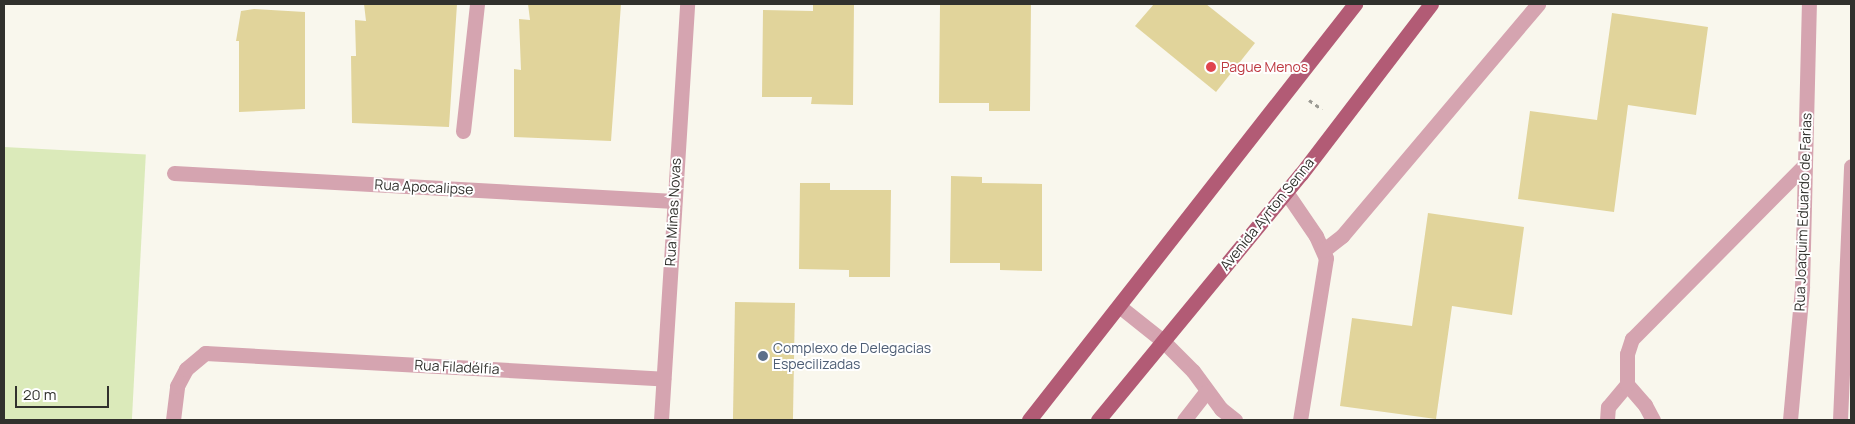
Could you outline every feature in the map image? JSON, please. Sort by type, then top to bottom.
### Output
[{"type":"main road","points":[[1029,420],[1355,4]]},
{"type":"main road","name":"Avenida Ayrton Senna","points":[[1098,420],[1286,192],[1431,4]]},
{"type":"street","points":[[464,131],[477,4]]},
{"type":"street","name":"Rua Minas Novas","points":[[661,420],[687,4]]},
{"type":"street","points":[[1324,250],[1342,236],[1538,4]]},
{"type":"street","name":"Rua Joaquim Eduardo de Farias","points":[[1790,420],[1802,287],[1809,4]]},
{"type":"street","points":[[1607,420],[1608,408],[1627,384],[1627,354],[1632,339],[1805,165]]},
{"type":"street","points":[[1840,420],[1851,166]]},
{"type":"street","name":"Rua Apocalipse","points":[[174,173],[674,201]]},
{"type":"street","points":[[1286,192],[1324,250],[1324,281],[1300,420]]},
{"type":"street","points":[[1119,306],[1163,341],[1193,371],[1206,392],[1234,420]]},
{"type":"street","name":"Rua Filadélfia","points":[[173,420],[177,386],[186,369],[205,353],[663,379]]},
{"type":"street","points":[[1627,384],[1645,405],[1653,420]]},
{"type":"street","points":[[1184,420],[1206,392]]},
{"type":"path","points":[[1290,87],[1340,122]]},
{"type":"green space","points":[[4,147],[146,154],[132,420],[4,420]]},
{"type":"building","points":[[364,4],[457,4],[449,127],[352,123],[351,56],[356,56],[355,20],[366,21]]},
{"type":"building","points":[[528,4],[621,4],[611,141],[514,137],[514,69],[521,70],[519,19],[530,20]]},
{"type":"building","points":[[813,4],[854,4],[853,105],[811,104],[812,97],[762,97],[763,10],[813,11]]},
{"type":"building","points":[[940,4],[1031,4],[1030,111],[989,111],[989,103],[939,103]]},
{"type":"building","name":"Pague Menos","points":[[1154,4],[1206,4],[1255,43],[1216,92],[1135,26]]},
{"type":"building","points":[[254,9],[305,12],[305,109],[239,112],[239,41],[236,41],[241,11]]},
{"type":"building","points":[[1612,13],[1708,27],[1696,115],[1628,105],[1614,212],[1518,199],[1530,111],[1597,120]]},
{"type":"building","points":[[951,176],[982,177],[982,183],[1042,184],[1042,271],[1000,270],[1000,263],[950,263]]},
{"type":"building","points":[[800,183],[830,183],[830,190],[891,190],[890,277],[849,277],[849,270],[799,269]]},
{"type":"building","points":[[1428,213],[1524,227],[1512,315],[1452,306],[1436,419],[1340,406],[1352,318],[1412,326]]},
{"type":"building","name":"Complexo de Delegacias Especilizadas","points":[[735,302],[795,303],[793,420],[733,420]]},
{"type":"place","name":"Pague Menos","points":[[1211,67]]},
{"type":"place","name":"Complexo de Delegacias Especilizadas","points":[[763,356]]}]
